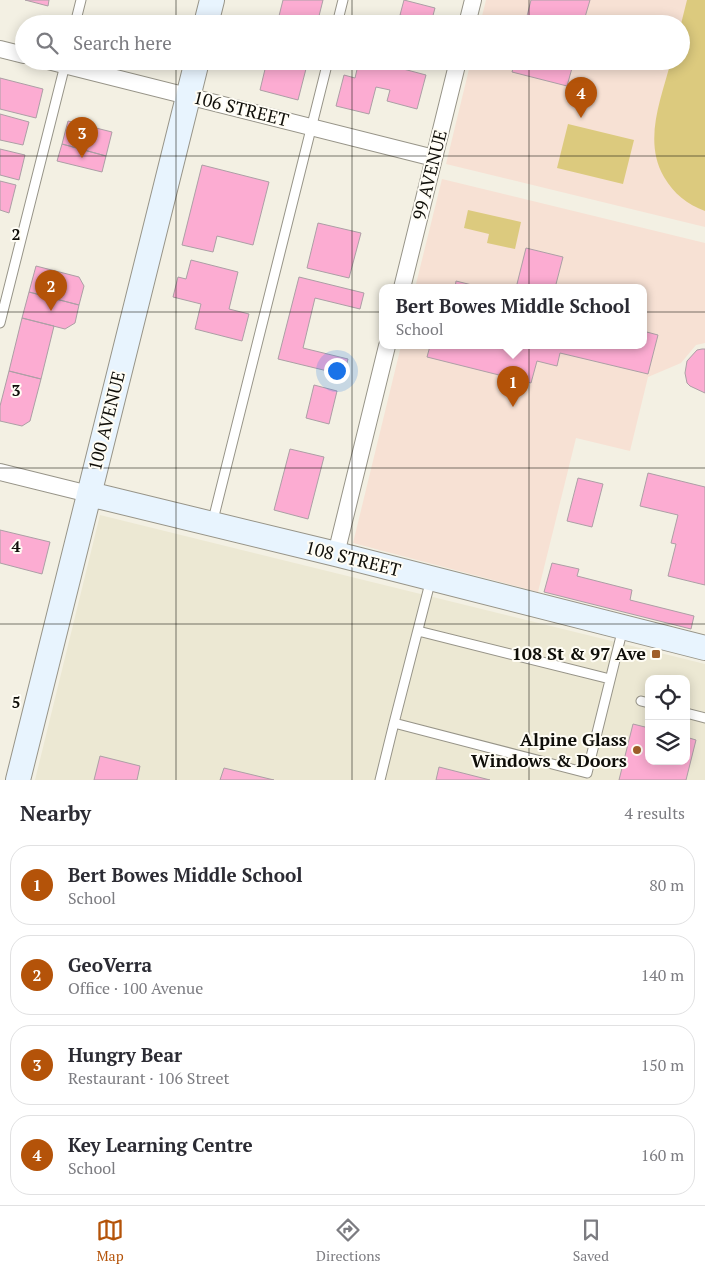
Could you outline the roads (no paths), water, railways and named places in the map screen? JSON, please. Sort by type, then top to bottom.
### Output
[{"type":"main road","points":[[208,15],[212,0]]},
{"type":"main road","name":"100 AVENUE","points":[[18,780],[195,70]]},
{"type":"main road","name":"108 STREET","points":[[89,494],[336,554],[705,648]]},
{"type":"street","points":[[469,15],[473,0]]},
{"type":"street","points":[[0,49],[15,53]]},
{"type":"street","name":"106 STREET","points":[[89,70],[434,158]]},
{"type":"street","name":"99 AVENUE","points":[[403,284],[456,70]]},
{"type":"street","points":[[336,554],[386,349]]},
{"type":"street","name":"108 STREET","points":[[0,472],[89,494]]},
{"type":"lane","points":[[77,15],[81,0]]},
{"type":"lane","points":[[339,15],[343,0]]},
{"type":"lane","points":[[0,323],[64,70]]},
{"type":"lane","points":[[212,524],[326,70]]},
{"type":"lane","points":[[380,780],[431,579]]},
{"type":"lane","points":[[394,723],[587,773],[623,628]]},
{"type":"lane","points":[[418,631],[610,679]]},
{"type":"lane","points":[[690,714],[705,718]]},
{"type":"place","name":"Key Learning Centre","points":[[581,118]]},
{"type":"place","name":"Hungry Bear","points":[[82,158]]},
{"type":"place","name":"GeoVerra","points":[[51,311]]},
{"type":"place","name":"Bert Bowes Middle School","points":[[513,407]]},
{"type":"place","name":"108 St & 97 Ave","points":[[656,654]]},
{"type":"place","name":"Alpine Glass Windows & Doors","points":[[637,750]]}]
